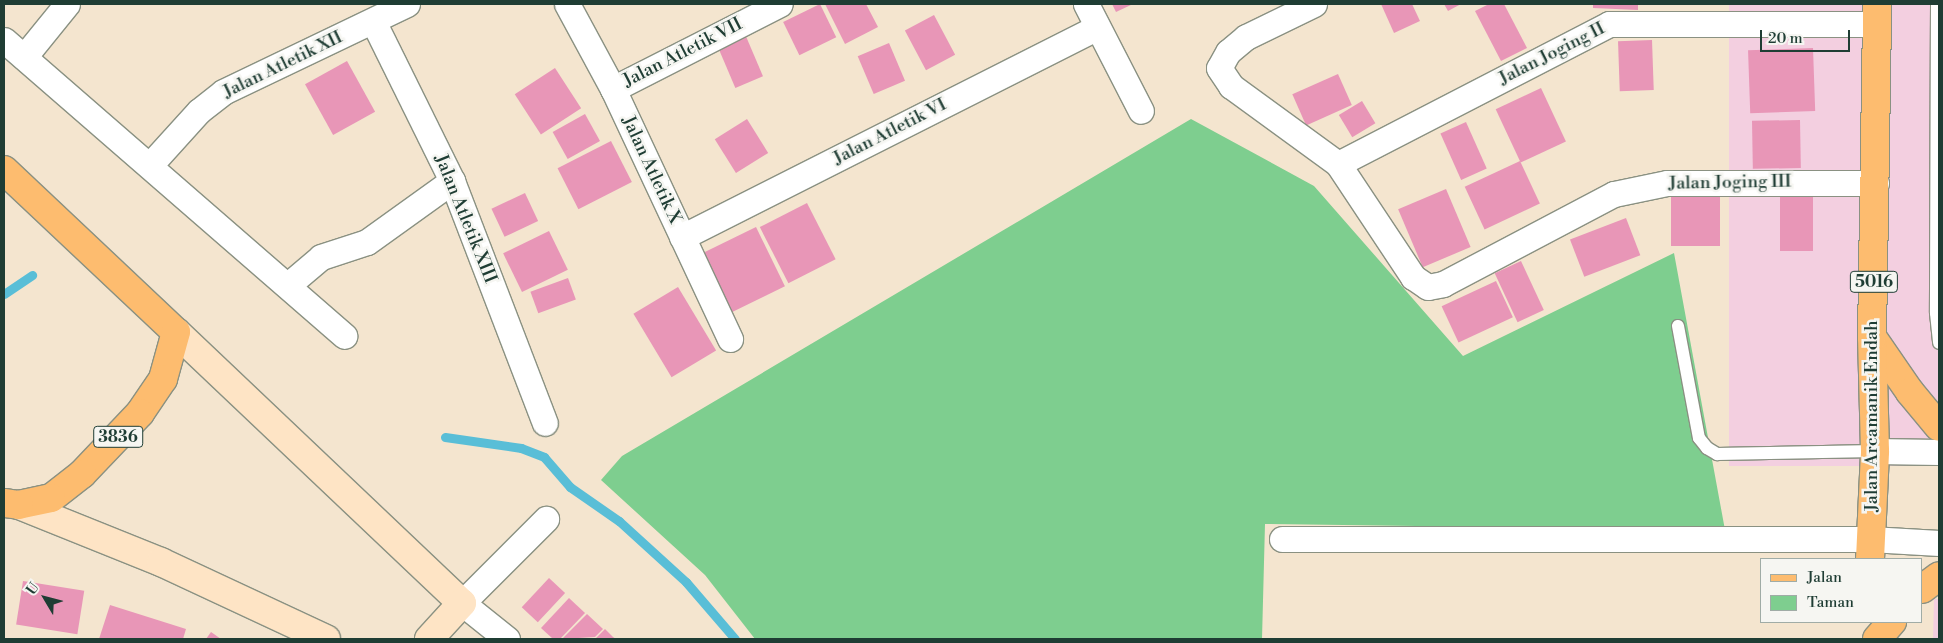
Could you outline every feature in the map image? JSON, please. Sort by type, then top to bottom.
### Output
[{"type":"main road","name":"Jalan Arcamanik Endah","points":[[1870,549],[1875,451],[1872,337],[1876,183],[1877,14]]},
{"type":"main road","points":[[4,170],[176,332]]},
{"type":"main road","name":"3836","points":[[11,504],[51,498],[82,474],[117,438],[163,379],[176,332]]},
{"type":"main road","points":[[1872,337],[1924,412],[1939,427]]},
{"type":"main road","points":[[1923,588],[1939,576]]},
{"type":"main road","points":[[1870,623],[1870,639]]},
{"type":"main road","points":[[1877,639],[1891,623]]},
{"type":"street","points":[[24,57],[67,4]]},
{"type":"street","name":"Jalan Atletik XII","points":[[150,165],[199,111],[223,92],[407,4]]},
{"type":"street","name":"Jalan Atletik X","points":[[568,4],[613,89],[730,339]]},
{"type":"street","name":"Jalan Atletik VII","points":[[613,89],[737,14],[780,4]]},
{"type":"street","points":[[1086,4],[1141,111]]},
{"type":"street","points":[[1314,4],[1246,37],[1228,52],[1219,68],[1232,86],[1338,164]]},
{"type":"street","name":"Jalan Joging II","points":[[1338,164],[1609,24],[1877,14]]},
{"type":"street","name":"Jalan Atletik XIII","points":[[373,21],[452,181],[545,422]]},
{"type":"street","name":"Jalan Atletik VI","points":[[682,237],[1097,27]]},
{"type":"street","points":[[4,40],[288,285],[344,336]]},
{"type":"street","name":"Jalan Joging III","points":[[1338,164],[1413,278],[1428,287],[1443,284],[1614,194],[1667,182],[1876,183]]},
{"type":"street","points":[[288,285],[321,257],[366,242],[452,181]]},
{"type":"street","points":[[176,332],[462,602],[507,639]]},
{"type":"street","points":[[1875,451],[1939,452]]},
{"type":"street","points":[[11,504],[161,562],[326,639]]},
{"type":"street","points":[[429,639],[462,602],[546,519]]},
{"type":"street","points":[[1282,539],[1870,549],[1939,543]]},
{"type":"lane","points":[[1937,4],[1936,313],[1939,343]]},
{"type":"lane","points":[[1678,326],[1699,438],[1707,448],[1717,454],[1875,451]]},
{"type":"shaded area","points":[[1729,4],[1939,4],[1939,466],[1729,466]]},
{"type":"shaded area","points":[[1934,599],[1939,599],[1939,639],[1933,639]]},
{"type":"green space","points":[[1191,119],[1314,186],[1463,356],[1674,253],[1725,530],[1265,524],[1262,639],[755,639],[705,575],[601,480],[622,456]]},
{"type":"building","points":[[820,4],[836,37],[799,55],[783,22]]},
{"type":"building","points":[[825,4],[866,4],[878,27],[845,44]]},
{"type":"building","points":[[1112,4],[1133,4],[1116,12]]},
{"type":"building","points":[[1381,4],[1412,4],[1420,21],[1394,33]]},
{"type":"building","points":[[1444,4],[1461,4],[1448,11]]},
{"type":"building","points":[[1489,4],[1504,4],[1527,48],[1501,61],[1475,11]]},
{"type":"building","points":[[1593,4],[1638,4],[1638,10],[1593,8]]},
{"type":"building","points":[[934,15],[955,55],[926,70],[905,30]]},
{"type":"building","points":[[745,34],[763,76],[735,88],[717,46]]},
{"type":"building","points":[[1652,40],[1654,90],[1620,91],[1618,41]]},
{"type":"building","points":[[889,43],[905,81],[874,94],[858,56]]},
{"type":"building","points":[[1813,48],[1815,111],[1750,113],[1748,50]]},
{"type":"building","points":[[347,61],[375,112],[333,135],[305,84]]},
{"type":"building","points":[[555,68],[581,108],[541,134],[515,94]]},
{"type":"building","points":[[1338,74],[1352,105],[1306,125],[1292,94]]},
{"type":"building","points":[[1541,88],[1566,141],[1521,163],[1496,109]]},
{"type":"building","points":[[1362,101],[1375,123],[1352,137],[1339,115]]},
{"type":"building","points":[[585,114],[600,141],[568,159],[553,132]]},
{"type":"building","points":[[747,119],[768,153],[736,173],[715,139]]},
{"type":"building","points":[[1800,120],[1801,168],[1753,169],[1752,121]]},
{"type":"building","points":[[1466,122],[1487,169],[1461,180],[1440,133]]},
{"type":"building","points":[[611,141],[632,182],[578,209],[558,168]]},
{"type":"building","points":[[1520,161],[1540,204],[1485,229],[1465,187]]},
{"type":"building","points":[[1446,189],[1471,247],[1423,267],[1398,209]]},
{"type":"building","points":[[525,193],[538,221],[505,237],[491,209]]},
{"type":"building","points":[[1780,193],[1813,193],[1813,251],[1780,251]]},
{"type":"building","points":[[1671,194],[1720,194],[1720,246],[1671,246]]},
{"type":"building","points":[[807,203],[836,259],[788,283],[760,227]]},
{"type":"building","points":[[1626,218],[1640,255],[1584,277],[1570,240]]},
{"type":"building","points":[[756,227],[785,286],[729,313],[700,254]]},
{"type":"building","points":[[549,231],[568,270],[522,292],[503,253]]},
{"type":"building","points":[[1521,261],[1544,310],[1518,322],[1495,273]]},
{"type":"building","points":[[568,278],[576,300],[538,313],[530,292]]},
{"type":"building","points":[[1496,281],[1513,317],[1459,343],[1442,306]]},
{"type":"building","points":[[678,287],[716,350],[672,377],[633,314]]},
{"type":"building","points":[[549,578],[565,593],[538,622],[522,607]]},
{"type":"building","points":[[23,581],[84,591],[77,634],[16,624]]},
{"type":"building","points":[[569,598],[585,613],[560,639],[553,639],[541,628]]},
{"type":"building","points":[[110,605],[186,629],[183,639],[99,639]]},
{"type":"building","points":[[587,614],[603,629],[595,637],[562,639]]},
{"type":"building","points":[[605,629],[613,637],[616,639],[595,639]]},
{"type":"building","points":[[211,632],[221,639],[206,639]]},
{"type":"waterway","points":[[4,294],[32,275]]},
{"type":"waterway","points":[[445,437],[521,448],[544,457],[570,487],[619,521],[686,582],[735,639]]}]
